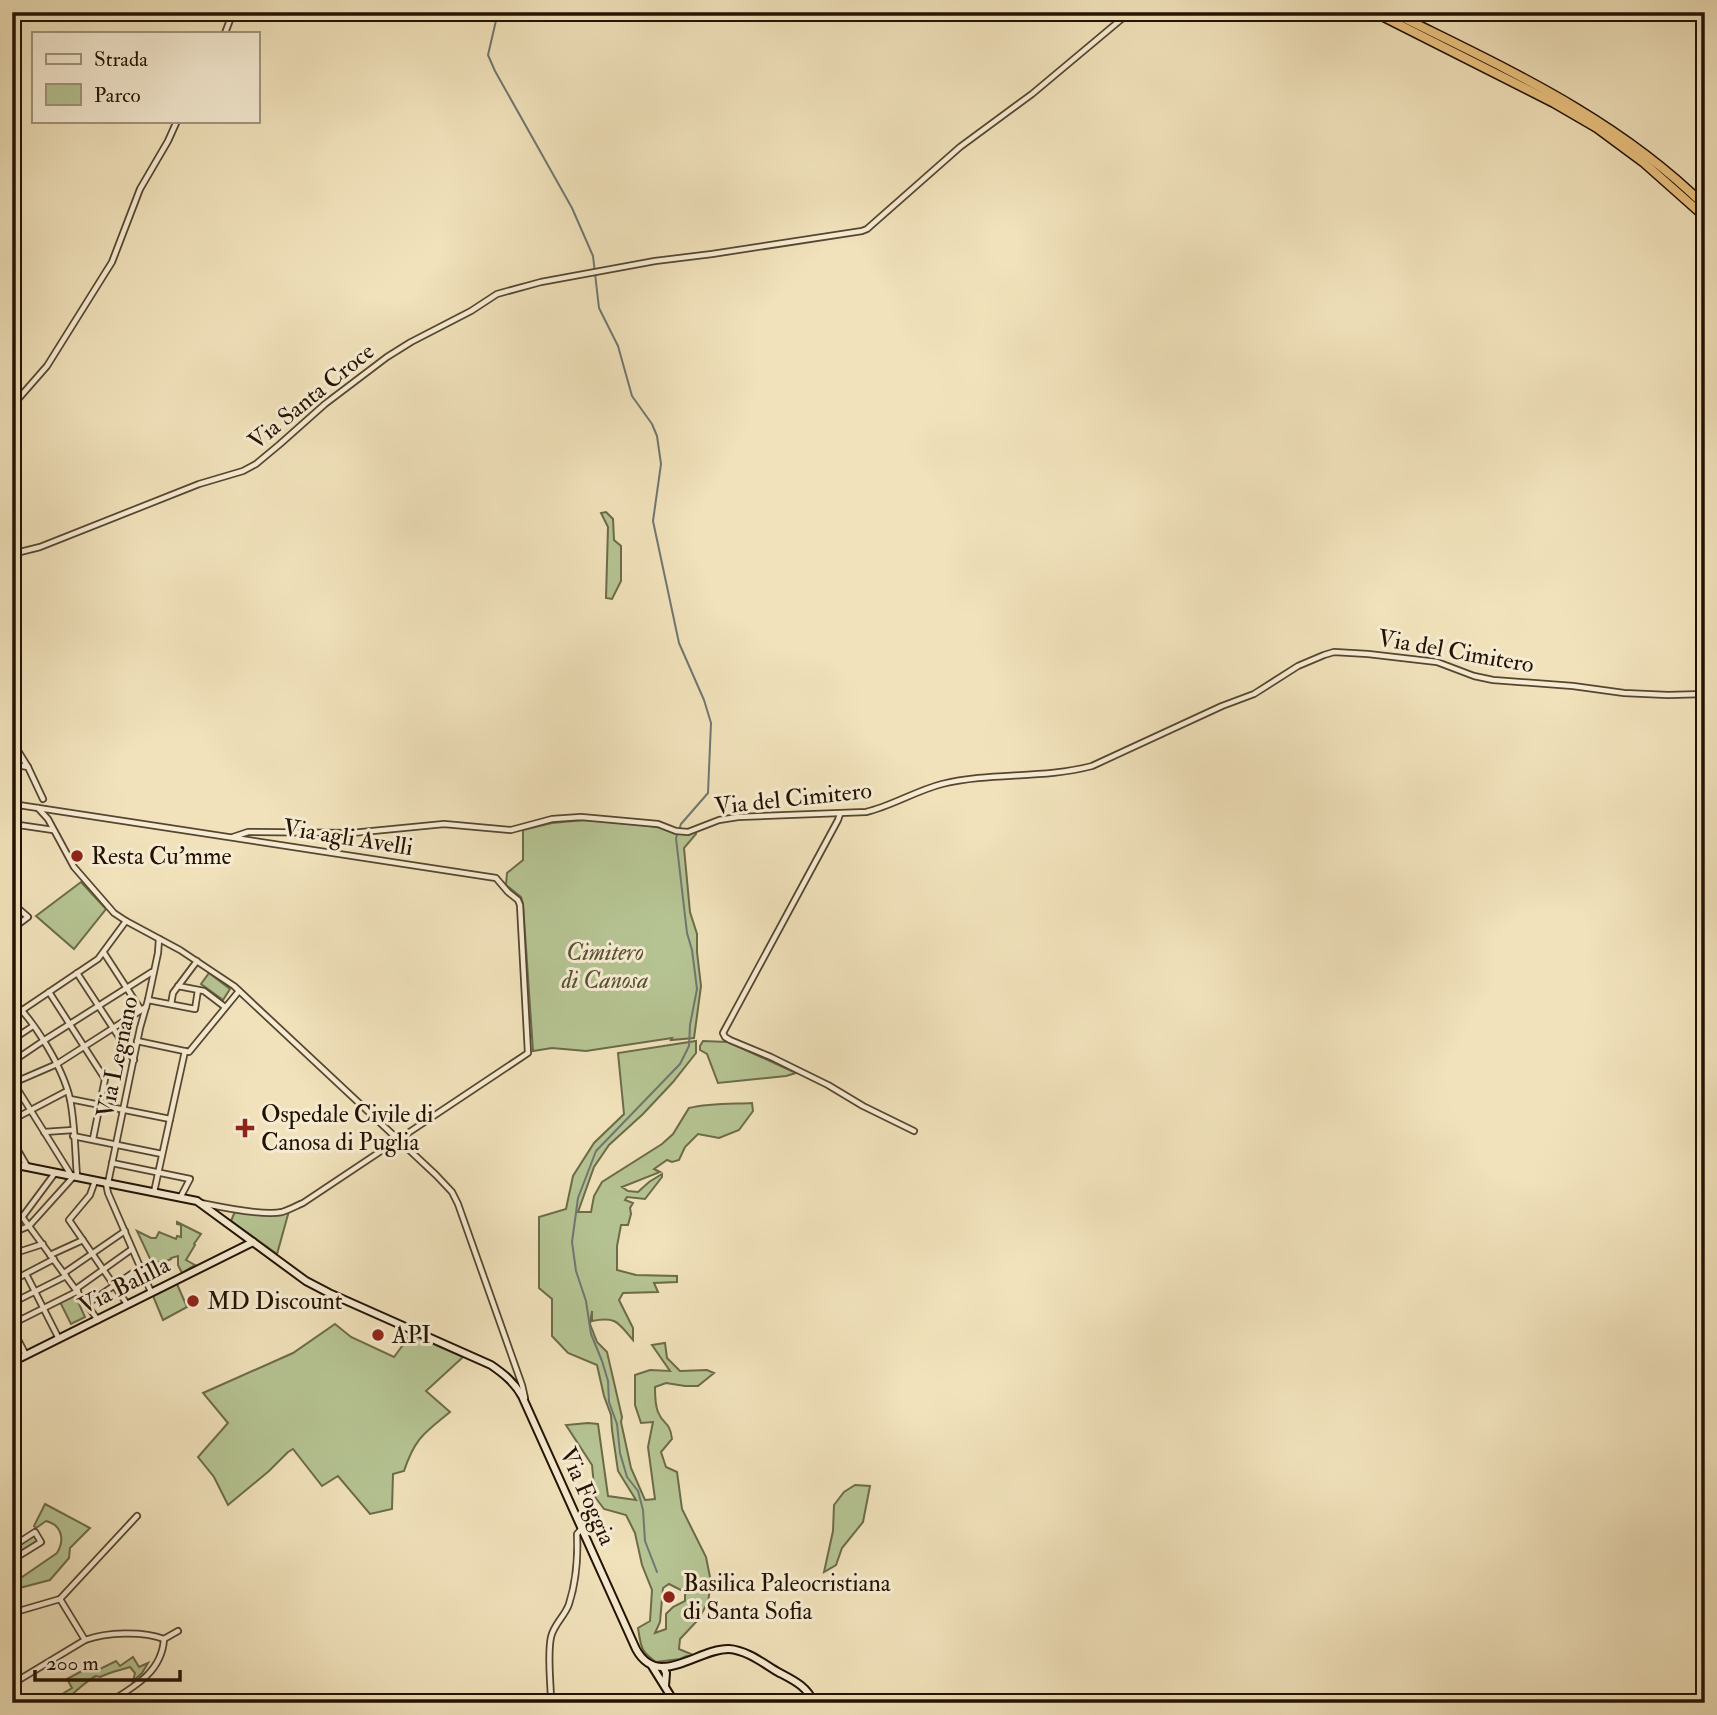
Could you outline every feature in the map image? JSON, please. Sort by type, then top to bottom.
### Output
[{"type":"highway","points":[[1374,12],[1554,103],[1597,128],[1643,162],[1705,217]]},
{"type":"highway","points":[[1392,12],[1547,90],[1597,120],[1656,162],[1705,206]]},
{"type":"main road","points":[[12,1164],[197,1202]]},
{"type":"main road","name":"Via Foggia","points":[[197,1202],[306,1281],[491,1365],[515,1384],[638,1652],[643,1660],[662,1675]]},
{"type":"main road","name":"Via Balilla","points":[[12,1362],[253,1242]]},
{"type":"main road","points":[[650,1664],[672,1666],[716,1650],[736,1650],[803,1687],[814,1703]]},
{"type":"main road","points":[[662,1675],[672,1666]]},
{"type":"main road","points":[[663,1667],[665,1686],[675,1703]]},
{"type":"street","points":[[225,32],[233,12]]},
{"type":"street","name":"Via Santa Croce","points":[[12,554],[51,543],[199,484],[243,471],[265,458],[351,384],[411,342],[497,294],[541,282],[655,261],[867,229],[960,147],[1022,102],[1130,12]]},
{"type":"street","points":[[12,406],[47,366],[112,262],[140,189],[177,122]]},
{"type":"street","name":"Via del Cimitero","points":[[233,837],[248,832],[352,833],[444,824],[511,830],[552,818],[581,817],[658,824],[678,831],[688,831],[719,820],[738,817],[866,812],[942,784],[1077,770],[1092,766],[1203,714],[1254,694],[1298,666],[1334,652],[1437,662],[1493,680],[1668,695],[1705,694]]},
{"type":"street","points":[[13,744],[28,767],[43,799]]},
{"type":"street","points":[[12,764],[28,767]]},
{"type":"street","name":"Via agli Avelli","points":[[12,804],[496,877],[520,905],[528,1053],[398,1140]]},
{"type":"street","points":[[38,808],[45,814],[74,867],[114,913],[180,950],[239,991],[452,1192],[522,1385],[526,1404]]},
{"type":"street","points":[[840,814],[723,1033],[730,1040],[828,1085],[914,1131]]},
{"type":"street","points":[[12,824],[53,830]]},
{"type":"street","points":[[12,903],[27,917],[12,929]]},
{"type":"street","points":[[12,1017],[98,959],[126,922]]},
{"type":"street","name":"Via Legnano","points":[[107,1183],[159,939]]},
{"type":"street","points":[[74,1176],[15,1092],[13,1082],[57,1064],[144,1008],[104,953]]},
{"type":"street","points":[[171,1004],[173,993],[197,961]]},
{"type":"street","points":[[12,1062],[152,972]]},
{"type":"street","points":[[77,973],[134,1060]]},
{"type":"street","points":[[178,986],[204,991],[225,1007]]},
{"type":"street","points":[[148,1000],[195,1009],[198,990]]},
{"type":"street","points":[[137,1041],[189,1052],[239,991]]},
{"type":"street","points":[[49,992],[106,1079],[93,1139]]},
{"type":"street","points":[[12,1000],[23,1010],[57,1064],[70,1099],[74,1176],[29,1226],[13,1232]]},
{"type":"street","points":[[12,1040],[33,1026]]},
{"type":"street","points":[[154,1192],[185,1051]]},
{"type":"street","points":[[12,1120],[67,1091]]},
{"type":"street","points":[[70,1099],[170,1119]]},
{"type":"street","points":[[44,1132],[73,1133],[162,1154]]},
{"type":"street","points":[[12,1140],[28,1167]]},
{"type":"street","points":[[197,1202],[218,1207],[281,1212],[303,1203],[398,1140]]},
{"type":"street","points":[[112,1163],[190,1179],[180,1198]]},
{"type":"street","points":[[22,1215],[55,1172]]},
{"type":"street","points":[[95,1180],[90,1195],[69,1220],[127,1304]]},
{"type":"street","points":[[107,1183],[108,1193],[151,1292]]},
{"type":"street","points":[[12,1203],[98,1320]]},
{"type":"street","points":[[12,1212],[22,1215]]},
{"type":"street","points":[[12,1303],[65,1274],[125,1231]]},
{"type":"street","points":[[12,1281],[83,1240]]},
{"type":"street","points":[[13,1252],[43,1244]]},
{"type":"street","points":[[26,1355],[15,1340],[12,1326],[77,1290],[132,1249]]},
{"type":"street","points":[[87,1304],[140,1268]]},
{"type":"street","points":[[26,1274],[59,1339]]},
{"type":"street","points":[[12,1613],[60,1599],[137,1516]]},
{"type":"street","points":[[551,1703],[551,1635],[569,1604],[576,1571],[577,1534],[582,1528]]},
{"type":"street","points":[[12,1547],[34,1532],[41,1542],[12,1560]]},
{"type":"street","points":[[60,1599],[85,1640]]},
{"type":"street","points":[[108,1703],[136,1686],[151,1672],[160,1657],[164,1639],[178,1631]]},
{"type":"street","points":[[12,1684],[96,1636],[111,1633],[164,1639]]},
{"type":"green space","points":[[606,512],[613,519],[614,540],[621,546],[621,581],[612,599],[606,598],[608,527],[601,513]]},
{"type":"green space","name":"Cimitero di Canosa","points":[[584,820],[628,823],[664,828],[673,832],[696,832],[684,848],[690,912],[697,934],[701,986],[694,1038],[671,1040],[672,1038],[586,1051],[552,1048],[533,1051],[523,904],[521,897],[506,885],[507,873],[523,860],[523,830],[552,823]]},
{"type":"green space","points":[[81,882],[106,909],[74,949],[36,916]]},
{"type":"green space","points":[[209,973],[230,989],[223,1000],[201,984]]},
{"type":"green space","points":[[696,1041],[696,1053],[673,1082],[609,1145],[594,1167],[578,1212],[591,1212],[594,1196],[602,1182],[662,1144],[673,1134],[689,1108],[752,1103],[753,1111],[739,1130],[719,1138],[698,1134],[685,1147],[679,1160],[667,1160],[654,1169],[660,1172],[622,1187],[638,1192],[662,1174],[645,1199],[627,1197],[625,1200],[633,1203],[628,1225],[621,1225],[617,1246],[617,1270],[636,1275],[677,1276],[677,1282],[654,1283],[658,1292],[623,1293],[619,1300],[633,1328],[633,1340],[612,1320],[592,1321],[592,1311],[590,1324],[597,1342],[607,1352],[631,1468],[645,1500],[655,1499],[648,1447],[653,1422],[641,1423],[635,1405],[635,1375],[650,1370],[670,1371],[652,1345],[665,1343],[667,1358],[680,1371],[707,1370],[714,1373],[698,1386],[666,1383],[655,1387],[657,1409],[670,1429],[672,1439],[661,1452],[666,1467],[677,1472],[682,1509],[706,1557],[711,1582],[708,1602],[698,1620],[680,1639],[679,1649],[691,1654],[680,1659],[656,1662],[644,1651],[638,1628],[650,1621],[652,1590],[642,1565],[635,1533],[626,1515],[604,1509],[595,1497],[592,1465],[566,1425],[598,1424],[608,1496],[636,1500],[618,1471],[611,1415],[597,1365],[568,1353],[552,1336],[552,1299],[539,1288],[539,1217],[566,1209],[573,1176],[594,1143],[624,1114],[618,1053]],"holes":[[[669,1584],[685,1592],[685,1601],[666,1614],[666,1629],[655,1633],[660,1622],[663,1588]]]},
{"type":"green space","points":[[703,1041],[728,1042],[796,1073],[718,1083],[707,1054],[700,1050]]},
{"type":"green space","points":[[236,1209],[277,1214],[289,1211],[277,1254],[231,1221]]},
{"type":"green space","points":[[177,1222],[201,1234],[186,1260],[195,1265],[182,1273],[178,1256],[153,1265],[137,1231],[151,1238],[156,1238],[159,1232],[176,1239],[177,1236],[181,1237],[181,1225]]},
{"type":"green space","points":[[177,1284],[187,1307],[163,1320],[153,1296]]},
{"type":"green space","points":[[75,1295],[85,1317],[71,1324],[60,1302]]},
{"type":"green space","points":[[335,1324],[351,1337],[394,1357],[411,1334],[463,1357],[426,1391],[450,1412],[421,1437],[404,1471],[393,1474],[392,1509],[370,1514],[338,1476],[322,1486],[293,1449],[228,1505],[214,1477],[198,1457],[228,1423],[203,1393],[293,1353]]},
{"type":"green space","points":[[855,1485],[870,1486],[863,1522],[842,1548],[836,1565],[824,1572],[833,1531],[834,1505],[844,1492]]},
{"type":"green space","points":[[45,1504],[90,1528],[70,1548],[69,1558],[50,1580],[12,1590],[12,1584],[57,1553],[59,1548],[61,1538],[56,1526],[46,1521],[36,1528],[34,1526]]},
{"type":"green space","points":[[33,1535],[38,1541],[12,1558],[12,1549]]},
{"type":"green space","points":[[133,1657],[139,1667],[148,1663],[133,1681],[135,1673],[130,1667],[96,1676],[61,1703],[54,1699],[72,1688],[67,1679],[93,1665],[98,1670],[116,1661],[120,1666]]},
{"type":"waterway","points":[[498,12],[488,55],[572,208],[593,256],[599,308],[618,346],[632,396],[652,424],[657,436],[661,464],[653,521],[679,643],[711,723],[708,793],[681,824],[676,838],[687,933],[697,989],[689,1046],[680,1064],[596,1151],[578,1198],[572,1242],[591,1334],[608,1381],[609,1402],[617,1424],[620,1453],[627,1477],[638,1491],[643,1510],[645,1541],[657,1572]]},
{"type":"place","name":"Resta Cu'mme","points":[[77,856]]},
{"type":"place","name":"Ospedale Civile di Canosa di Puglia","points":[[245,1128]]},
{"type":"place","name":"MD Discount","points":[[193,1301]]},
{"type":"place","name":"API","points":[[378,1335]]},
{"type":"place","name":"Basilica Paleocristiana di Santa Sofia","points":[[669,1597]]}]
